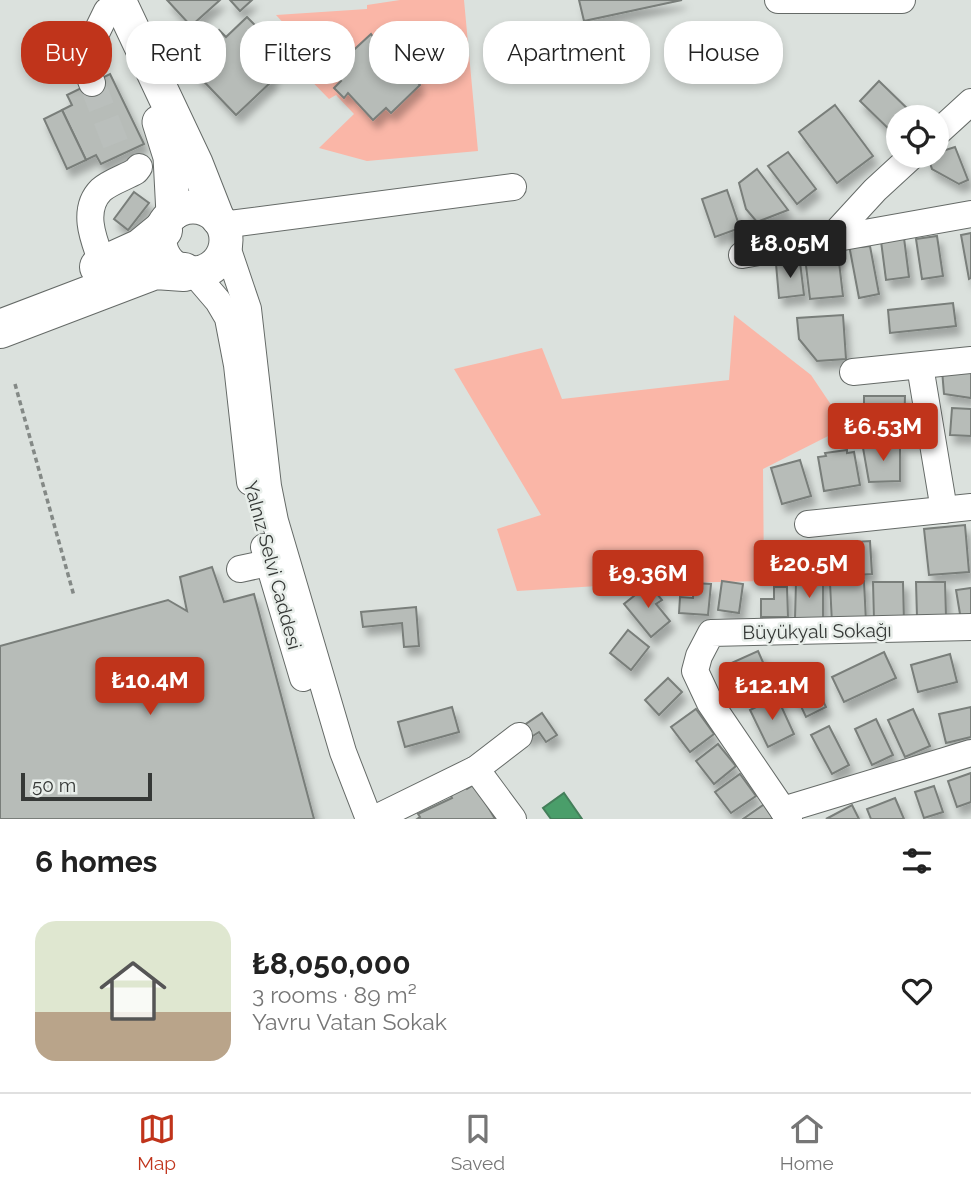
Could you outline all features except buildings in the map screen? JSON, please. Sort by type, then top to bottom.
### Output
[{"type":"highway","points":[[0,308],[141,248],[168,222]]},
{"type":"highway","points":[[0,329],[155,270],[189,272]]},
{"type":"main road","name":"Yalnız Selvi Caddesi","points":[[109,4],[166,141],[173,176],[168,222],[160,241],[162,251],[174,267],[189,272]]},
{"type":"main road","points":[[109,4],[196,163],[222,229],[221,258],[205,271],[189,272]]},
{"type":"main road","points":[[168,222],[192,208],[202,209],[222,229]]},
{"type":"street","points":[[778,0],[902,0]]},
{"type":"street","points":[[101,21],[109,4]]},
{"type":"street","points":[[949,122],[971,102]]},
{"type":"street","points":[[103,265],[91,228],[93,203],[102,189],[134,173],[130,161],[173,176]]},
{"type":"street","points":[[830,239],[899,168]]},
{"type":"street","points":[[513,187],[222,229],[248,309],[268,486],[275,520],[343,752],[372,819],[476,769],[519,736]]},
{"type":"street","points":[[742,255],[971,214]]},
{"type":"street","name":"Yalnız Selvi Caddesi","points":[[189,272],[218,301],[228,318],[237,365],[253,502],[268,563],[341,798],[350,819]]},
{"type":"street","points":[[853,372],[971,360]]},
{"type":"street","points":[[920,366],[944,510]]},
{"type":"street","points":[[808,524],[971,507]]},
{"type":"street","points":[[240,569],[268,563]]},
{"type":"street","name":"Büyükyalı Sokağı","points":[[786,815],[710,703],[695,671],[699,656],[711,633],[971,627]]},
{"type":"street","points":[[786,815],[971,753]]},
{"type":"street","points":[[476,769],[513,819]]},
{"type":"path","points":[[15,384],[74,596]]},
{"type":"shaded area","points":[[400,0],[464,0],[466,21],[369,21],[369,84],[469,84],[469,54],[478,151],[367,161],[319,148],[354,114],[336,95],[329,99],[314,84],[355,84],[355,21],[282,21],[276,15],[367,9],[367,5]]},
{"type":"shaded area","points":[[734,315],[811,375],[846,427],[763,469],[764,581],[630,584],[517,591],[497,529],[541,515],[454,369],[542,348],[562,399],[729,380]]},
{"type":"shaded area","points":[[564,793],[582,819],[551,819],[543,808]]},
{"type":"tunnel","points":[[92,84],[120,155]]}]
